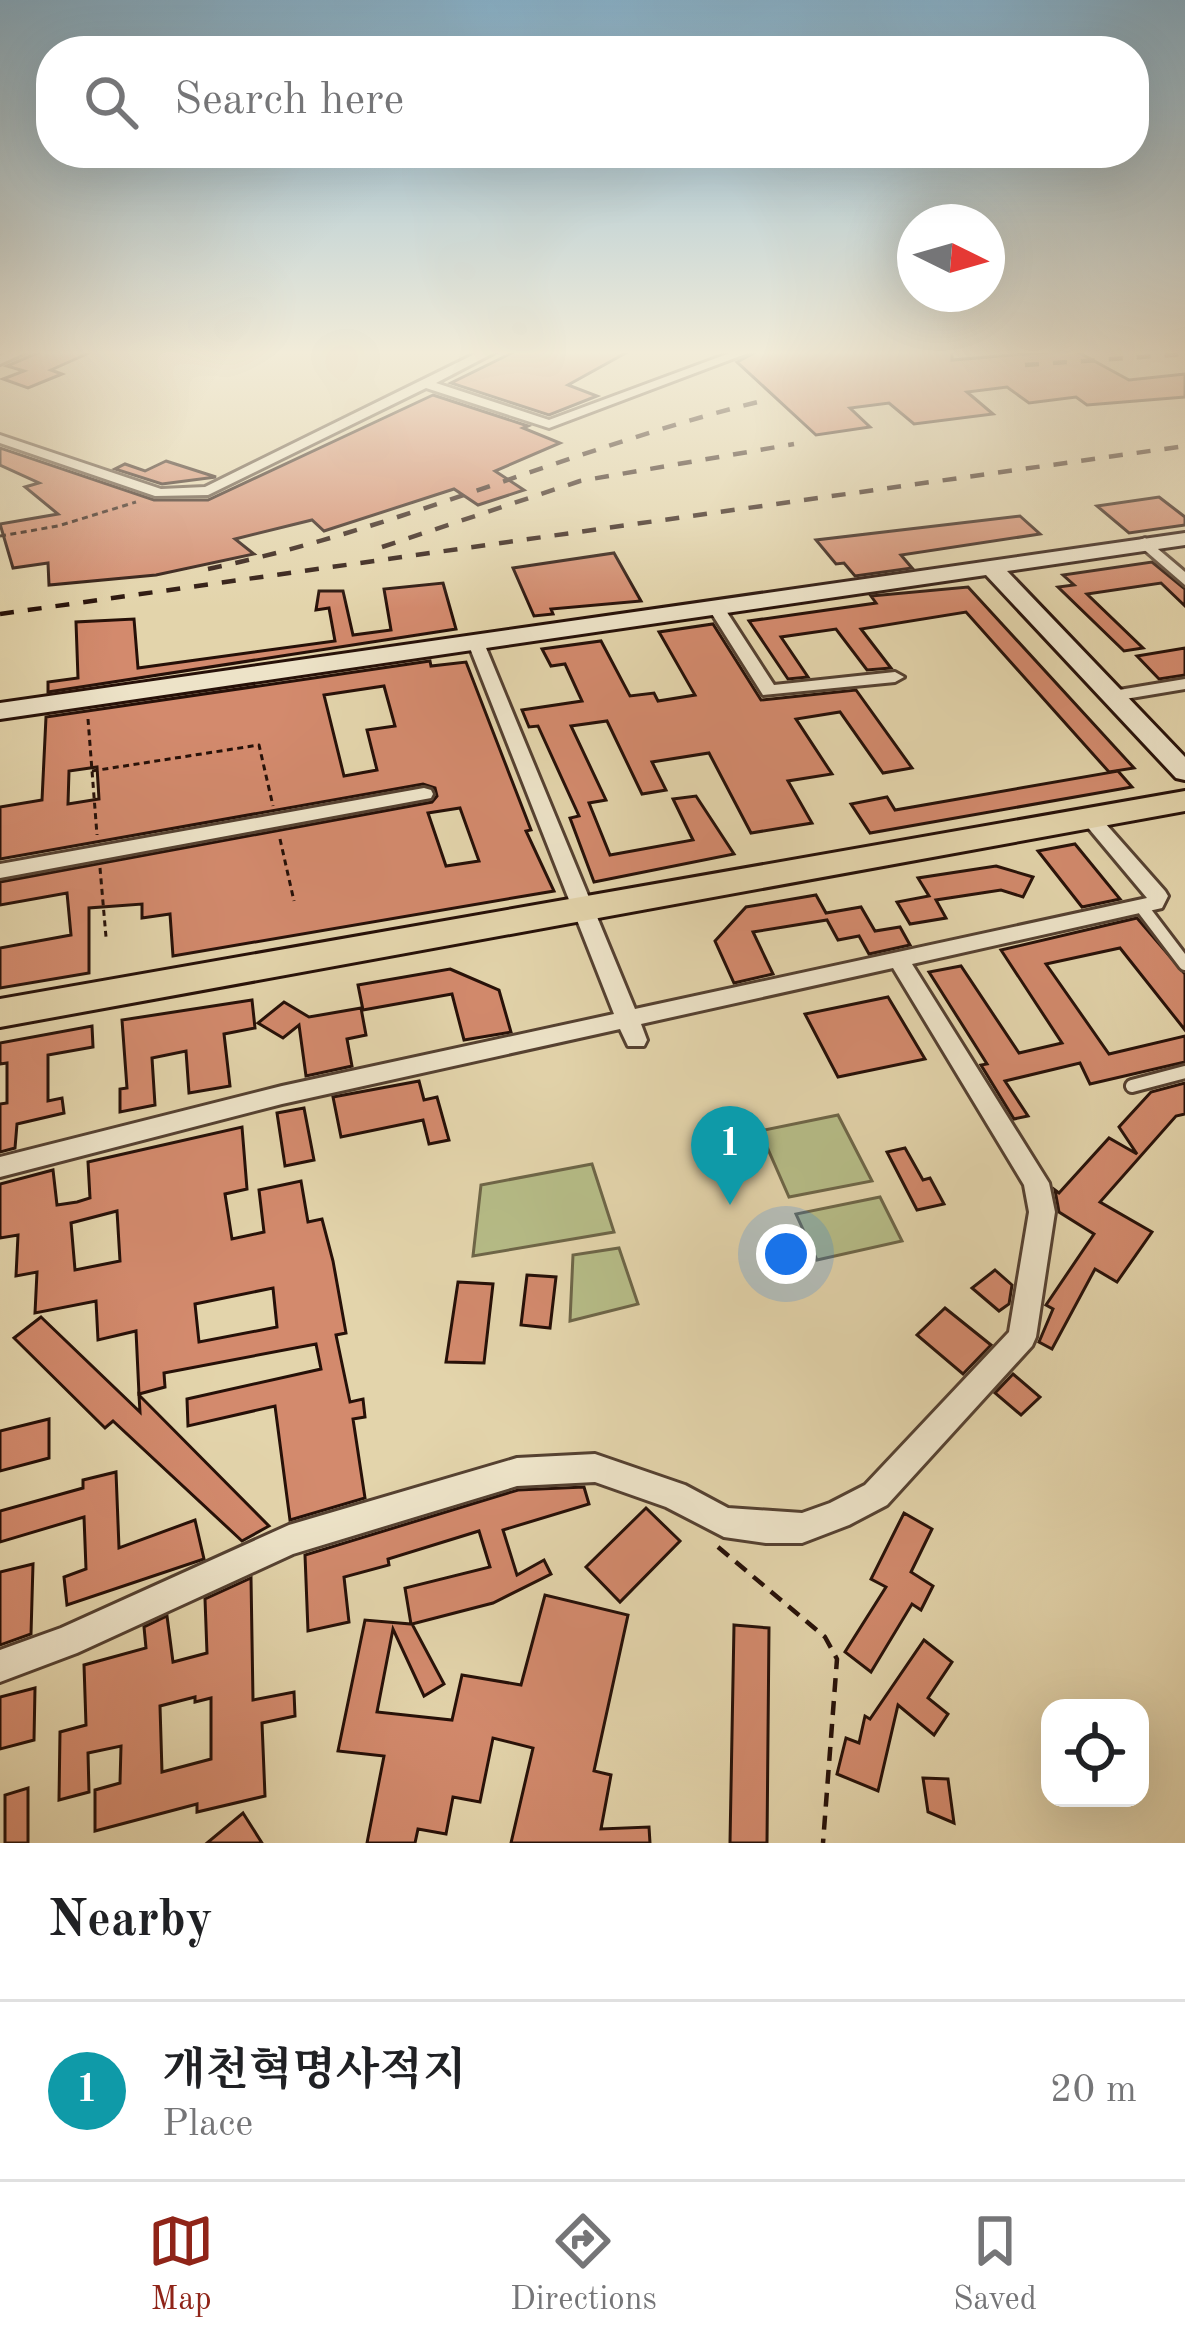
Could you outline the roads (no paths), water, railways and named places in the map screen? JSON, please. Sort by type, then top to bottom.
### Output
[{"type":"main road","points":[[0,711],[633,623],[715,606],[1185,538]]},
{"type":"main road","points":[[991,567],[1185,772]]},
{"type":"main road","points":[[0,1013],[1185,801]]},
{"type":"street","points":[[0,439],[167,493],[223,485],[322,436]]},
{"type":"street","points":[[1145,543],[1185,580]]},
{"type":"street","points":[[715,606],[769,691],[895,677]]},
{"type":"street","points":[[476,643],[632,1030]]},
{"type":"street","points":[[1113,696],[1185,684]]},
{"type":"street","points":[[0,871],[424,794]]},
{"type":"street","points":[[0,1168],[282,1095],[632,1030],[901,963],[1144,910],[1158,896],[1090,818]]},
{"type":"street","points":[[0,1666],[66,1642],[289,1540],[518,1472],[595,1468],[674,1495],[724,1522],[766,1528],[802,1528],[876,1496],[1022,1337],[1042,1211],[1036,1183],[901,963]]},
{"type":"lane","points":[[1144,910],[1185,964]]},
{"type":"lane","points":[[1132,1086],[1185,1072]]},
{"type":"railway","points":[[208,569],[350,532],[639,436]]},
{"type":"railway","points":[[382,547],[580,481],[794,444]]},
{"type":"railway","points":[[0,614],[1185,446]]},
{"type":"place","name":"개천혁명사적지","points":[[730,1205]]}]
